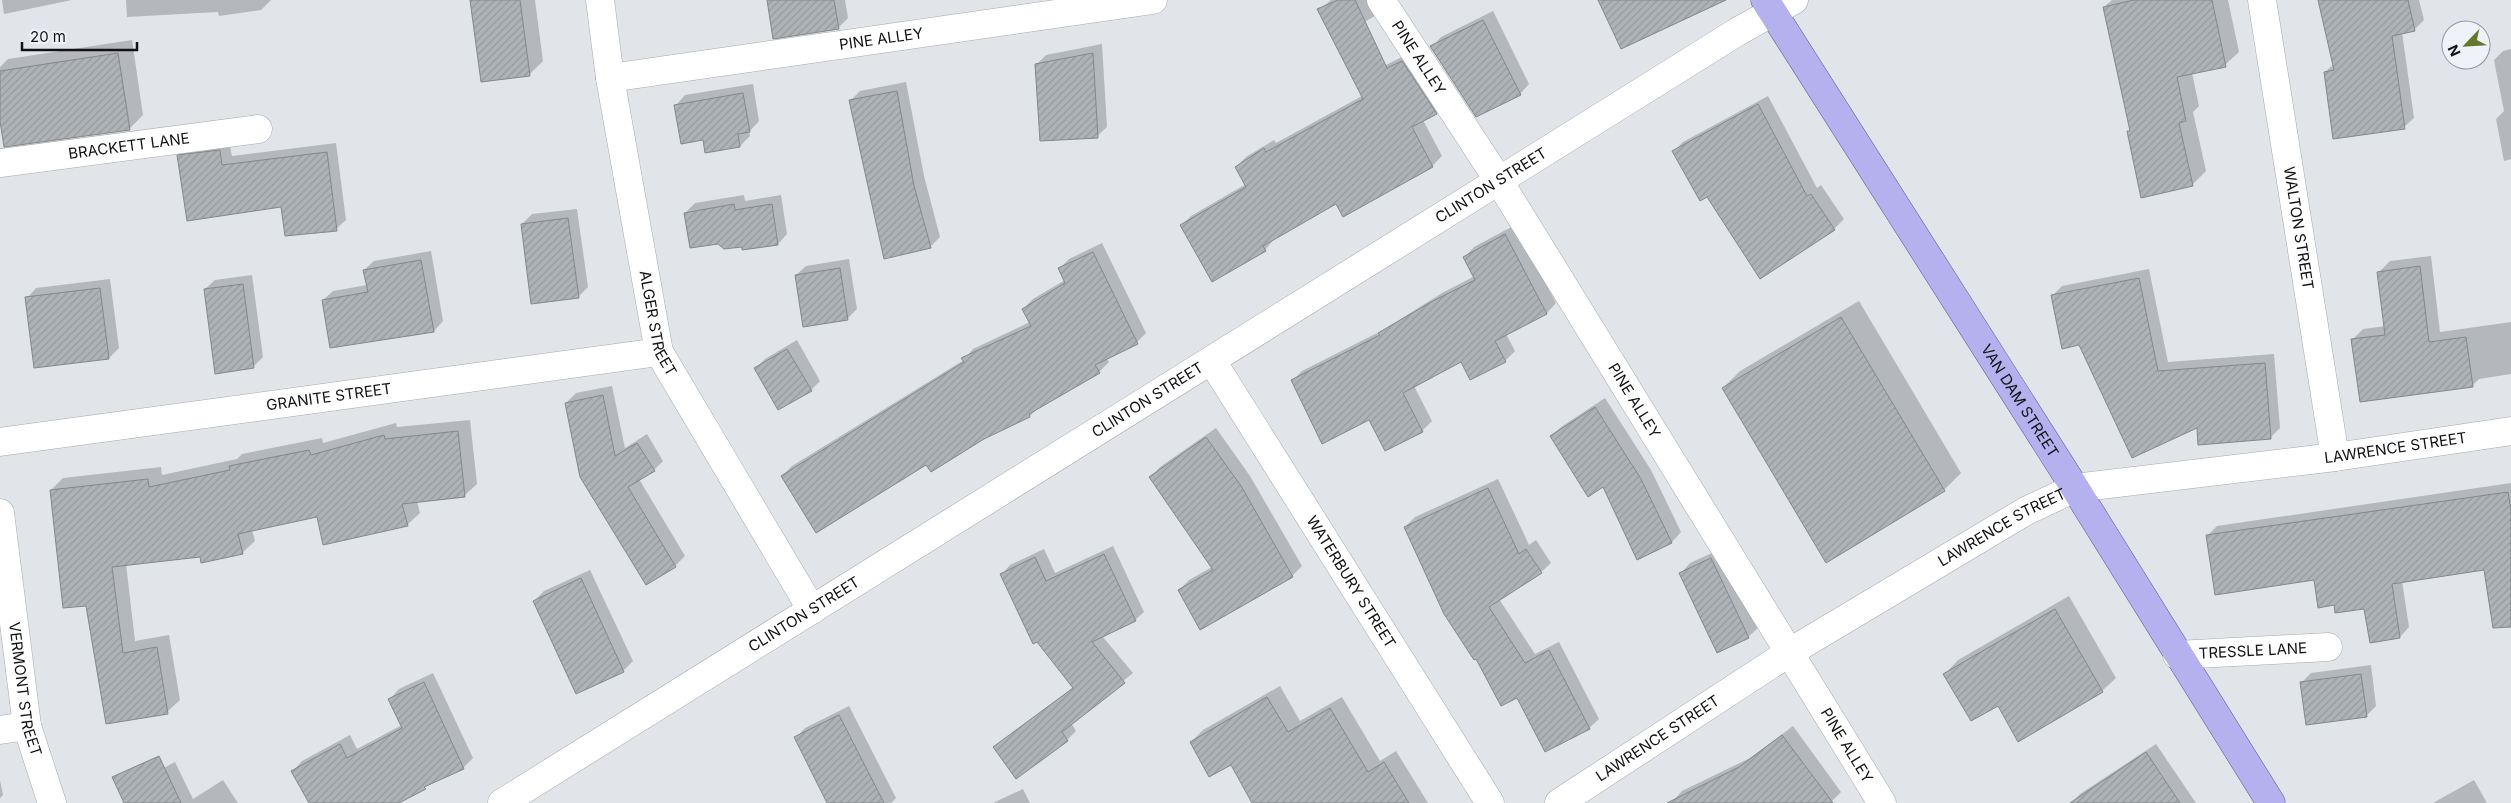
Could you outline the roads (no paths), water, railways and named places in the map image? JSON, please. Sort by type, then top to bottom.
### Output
[{"type":"main road","name":"VAN DAM STREET","points":[[1778,4],[2177,655],[2271,803]]},
{"type":"street","name":"ALGER STREET","points":[[600,0],[610,78],[659,352],[812,610]]},
{"type":"street","name":"PINE ALLEY","points":[[610,78],[1153,0]]},
{"type":"street","name":"PINE ALLEY","points":[[1381,0],[1499,180],[1882,803]]},
{"type":"street","name":"WALTON STREET","points":[[2262,0],[2335,457]]},
{"type":"street","name":"CLINTON STREET","points":[[502,803],[1738,32],[1778,4]]},
{"type":"street","name":"BRACKETT LANE","points":[[0,163],[258,129]]},
{"type":"street","name":"GRANITE STREET","points":[[0,442],[659,352]]},
{"type":"street","name":"WATERBURY STREET","points":[[1212,361],[1490,803]]},
{"type":"street","name":"LAWRENCE STREET","points":[[1559,803],[1790,652],[2026,511],[2075,488],[2335,457],[2511,431]]},
{"type":"street","name":"VERMONT STREET","points":[[0,513],[27,726],[52,803]]},
{"type":"street","name":"TRESSLE LANE","points":[[2177,655],[2328,647]]},
{"type":"street","points":[[0,730],[27,726]]}]
